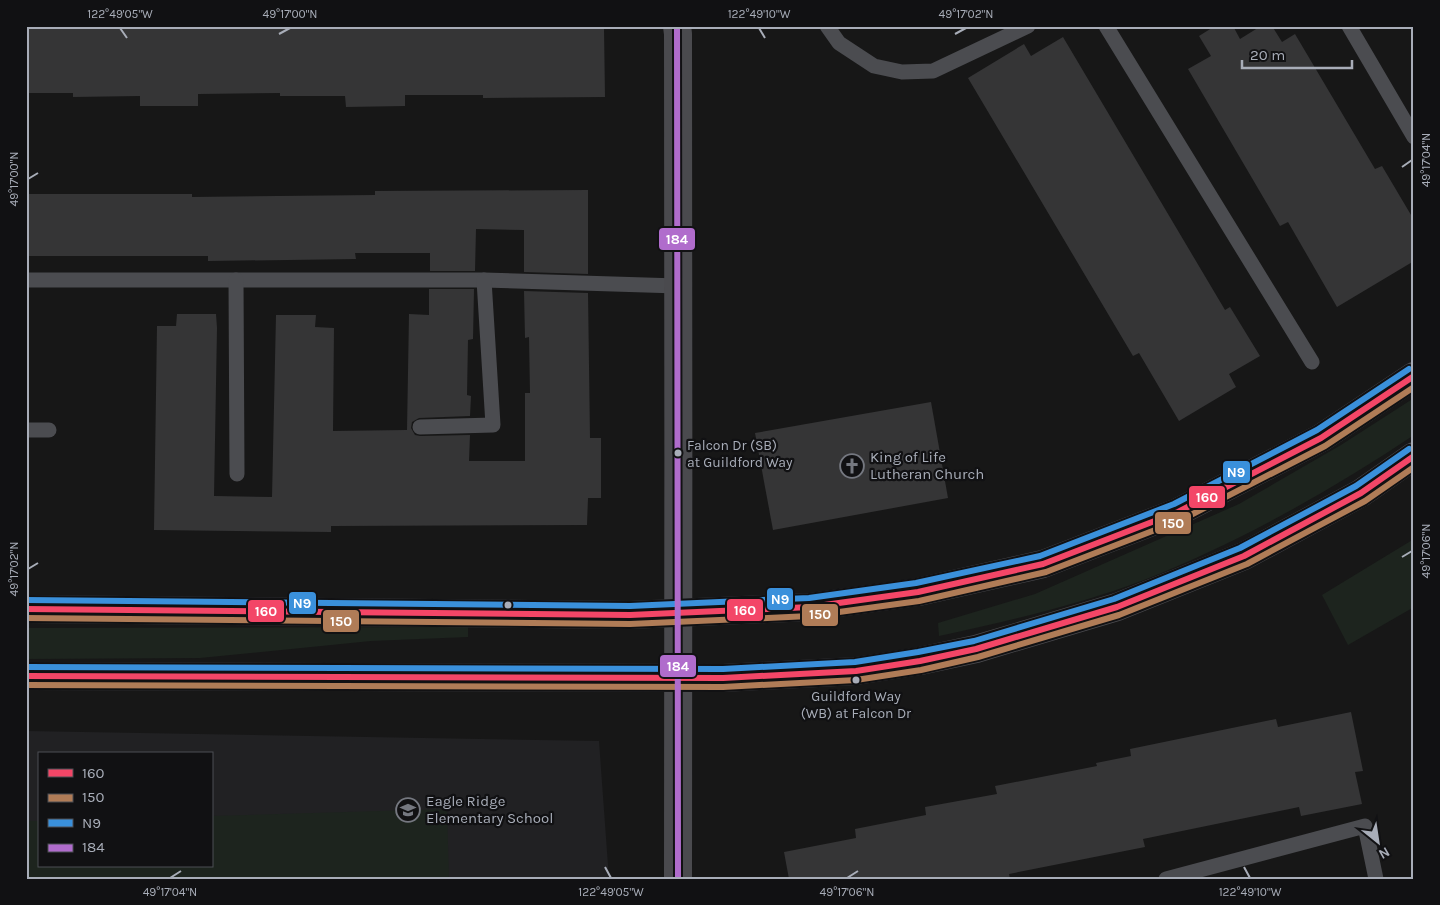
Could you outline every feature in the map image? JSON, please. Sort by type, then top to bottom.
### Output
[{"type":"main road","points":[[677,26],[678,879]]},
{"type":"main road","points":[[26,609],[630,615],[810,606],[918,592],[1043,564],[1178,512],[1321,438],[1414,376]]},
{"type":"main road","points":[[26,676],[723,678],[866,670],[976,649],[1108,610],[1244,556],[1361,492],[1414,456]]},
{"type":"lane","points":[[827,26],[839,43],[874,66],[902,72],[933,71],[1028,26]]},
{"type":"lane","points":[[1106,26],[1312,362]]},
{"type":"lane","points":[[1349,26],[1414,137]]},
{"type":"lane","points":[[26,280],[484,280],[678,286]]},
{"type":"lane","points":[[236,280],[237,474]]},
{"type":"lane","points":[[420,427],[492,425],[484,280]]},
{"type":"lane","points":[[26,430],[48,430]]},
{"type":"lane","points":[[1166,879],[1365,826],[1376,879]]},
{"type":"shaded area","points":[[1414,398],[1414,435],[1283,515],[1179,565],[1119,589],[1043,612],[939,636],[938,623],[1035,594],[1239,504],[1341,445]]},
{"type":"shaded area","points":[[1414,539],[1414,607],[1348,645],[1322,595]]},
{"type":"shaded area","points":[[468,627],[468,637],[371,641],[200,658],[26,659],[26,628]]},
{"type":"shaded area","name":"Eagle Ridge Elementary School","points":[[26,731],[599,741],[609,879],[26,879]]},
{"type":"shaded area","points":[[447,809],[449,879],[26,879],[26,821],[38,821],[38,868],[212,868],[212,816]]},
{"type":"building","points":[[26,26],[604,28],[605,97],[483,98],[483,95],[405,95],[405,106],[346,107],[345,96],[280,96],[280,93],[198,94],[198,106],[140,106],[140,96],[73,97],[73,93],[26,93]]},
{"type":"building","points":[[1215,26],[1233,26],[1240,39],[1261,26],[1272,26],[1282,42],[1295,34],[1375,169],[1382,166],[1414,220],[1414,261],[1337,307],[1288,222],[1280,226],[1188,69],[1211,56],[1199,36]]},
{"type":"building","points":[[1063,37],[1225,310],[1230,307],[1260,356],[1229,374],[1236,387],[1179,421],[1139,353],[1133,356],[968,78],[1024,44],[1031,56]]},
{"type":"building","points":[[588,190],[588,274],[524,272],[524,230],[476,229],[475,271],[430,271],[430,253],[355,253],[356,259],[208,261],[208,256],[26,256],[26,194],[192,194],[192,197],[375,195],[375,191]]},
{"type":"building","points":[[429,289],[474,289],[473,339],[468,340],[467,395],[471,396],[470,416],[419,418],[412,422],[411,428],[415,435],[420,436],[470,435],[469,461],[525,461],[525,393],[530,393],[529,337],[525,338],[524,291],[588,293],[590,438],[601,438],[601,498],[588,498],[587,525],[331,526],[331,532],[154,530],[157,326],[176,326],[177,314],[216,314],[214,496],[272,497],[276,315],[316,315],[315,327],[334,328],[333,431],[407,430],[409,314],[429,315]]},
{"type":"building","name":"King of Life Lutheran Church","points":[[931,402],[948,498],[773,530],[755,433]]},
{"type":"building","points":[[1351,712],[1363,771],[1355,772],[1362,804],[1301,816],[1299,807],[1143,839],[1145,847],[1009,874],[1010,879],[789,879],[784,852],[856,838],[855,829],[926,815],[925,807],[997,794],[995,786],[1097,766],[1096,763],[1131,756],[1130,749],[1276,719],[1278,727]]},
{"type":"transit line","name":"184","points":[[677,26],[678,879]]},
{"type":"transit line","name":"N9","points":[[26,600],[630,606],[809,598],[916,583],[1040,556],[1174,504],[1317,430],[1409,369]]},
{"type":"transit line","name":"160","points":[[26,609],[630,615],[810,607],[918,592],[1043,564],[1178,512],[1321,438],[1414,376]]},
{"type":"transit line","name":"150","points":[[26,618],[630,624],[810,616],[919,601],[1046,572],[1181,520],[1325,446],[1414,387]]},
{"type":"transit line","name":"N9","points":[[26,667],[723,669],[855,662],[974,641],[1114,599],[1240,548],[1356,486],[1409,449]]},
{"type":"transit line","name":"160","points":[[26,676],[723,678],[856,671],[920,661],[976,649],[1117,607],[1244,556],[1361,493],[1414,456]]},
{"type":"transit line","name":"150","points":[[26,685],[723,687],[856,680],[921,670],[978,657],[1119,615],[1247,564],[1365,501],[1414,467]]},
{"type":"place","name":"Falcon Dr (SB) at Guildford Way","points":[[678,453]]},
{"type":"place","name":"King of Life Lutheran Church","points":[[852,466]]},
{"type":"place","name":"Guildford Way (WB) at Falcon Dr","points":[[856,680]]},
{"type":"place","name":"Eagle Ridge Elementary School","points":[[408,810]]}]
